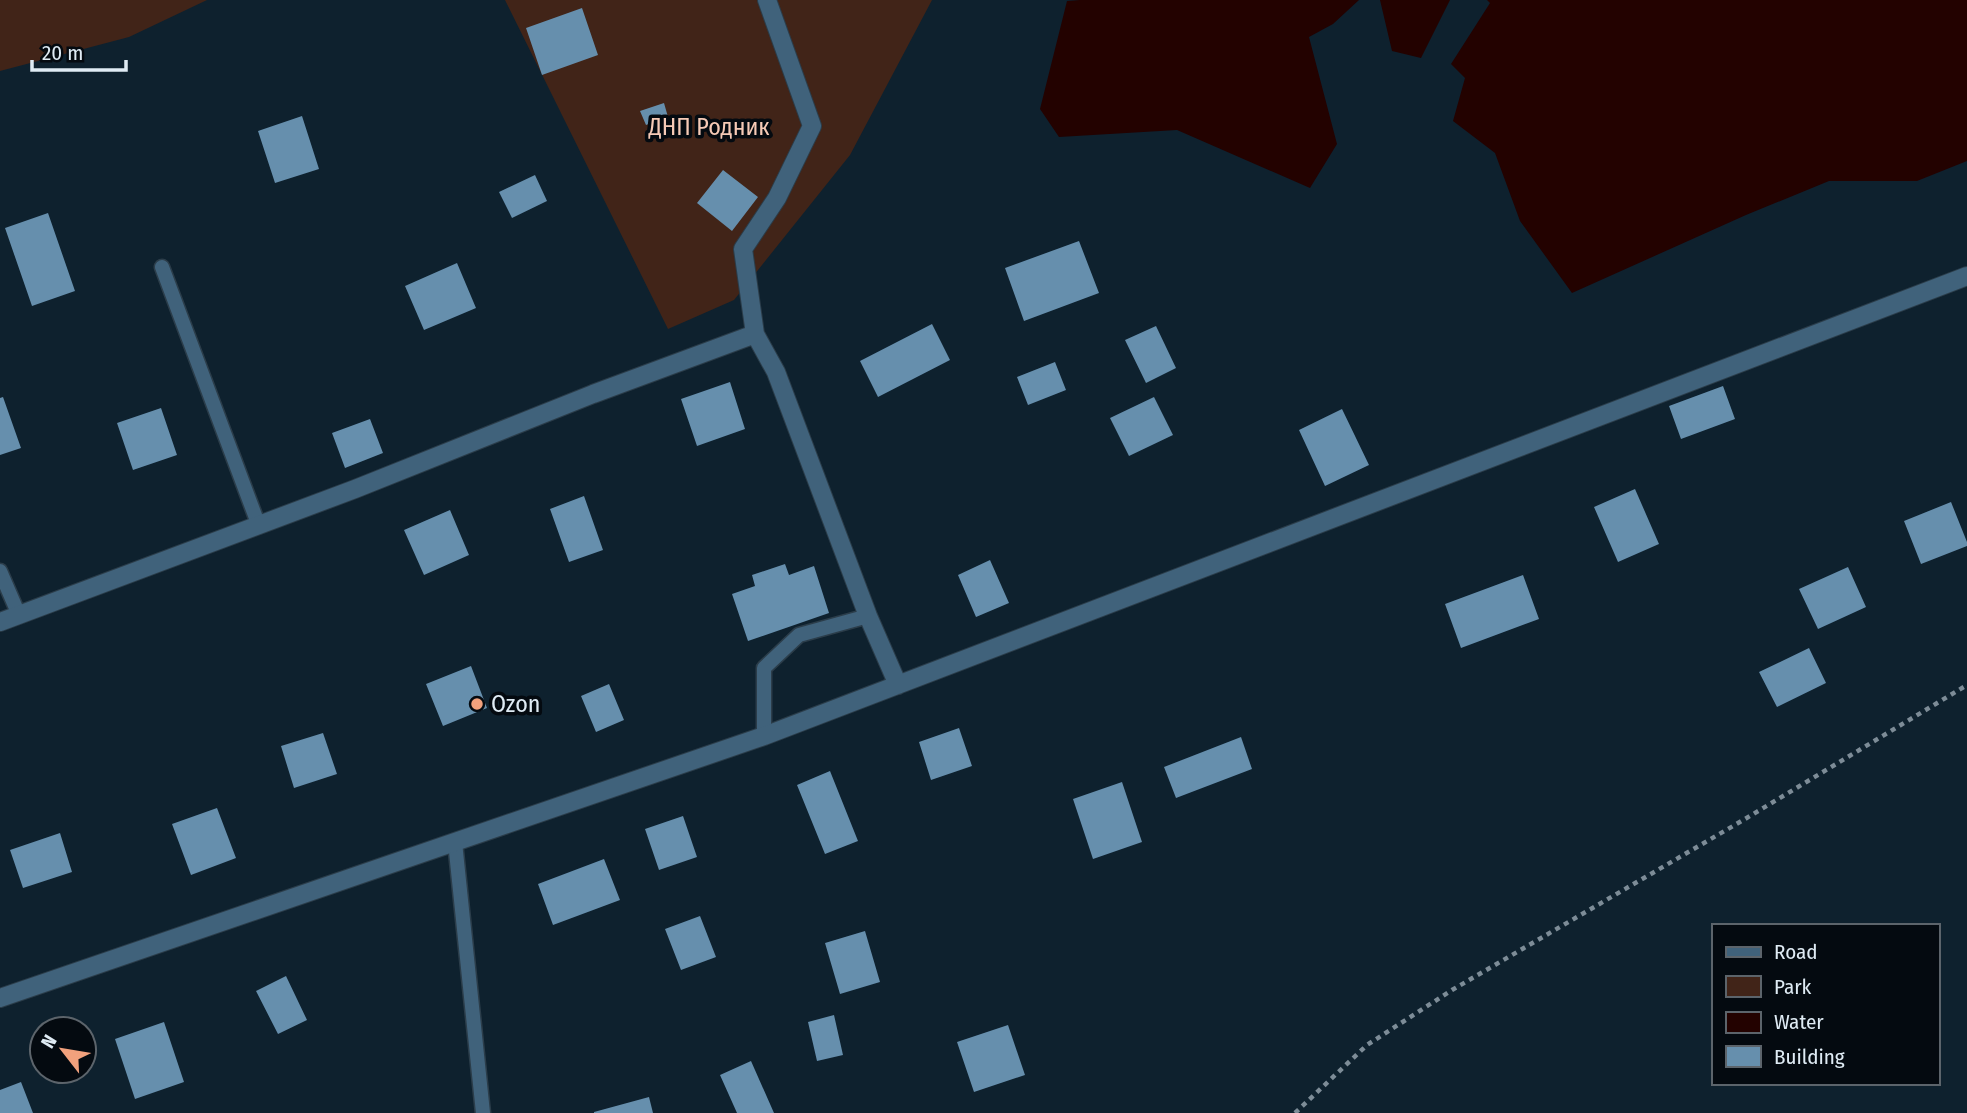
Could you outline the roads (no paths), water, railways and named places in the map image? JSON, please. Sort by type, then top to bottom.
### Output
[{"type":"street","points":[[767,0],[812,127],[777,198],[743,249],[755,334],[776,372],[867,616],[898,685]]},
{"type":"street","points":[[0,998],[764,736],[1967,276]]},
{"type":"street","points":[[0,622],[259,526],[593,394],[755,334]]},
{"type":"lane","points":[[162,267],[259,526]]},
{"type":"lane","points":[[0,571],[19,615]]},
{"type":"lane","points":[[764,736],[764,668],[799,635],[867,616]]},
{"type":"lane","points":[[455,842],[483,1113]]},
{"type":"water","points":[[1359,0],[1333,24],[1309,37],[1337,144],[1310,188],[1177,130],[1059,137],[1040,109],[1067,1]]},
{"type":"water","points":[[1380,0],[1450,0],[1421,58],[1392,51]]},
{"type":"water","points":[[1487,0],[1967,0],[1967,161],[1917,181],[1829,181],[1572,293],[1520,221],[1495,153],[1453,121],[1465,78],[1451,64],[1490,3]]},
{"type":"place","name":"Ozon","points":[[477,704]]},
{"type":"park label","name":"ДНП Родник","points":[[709,127]]}]
